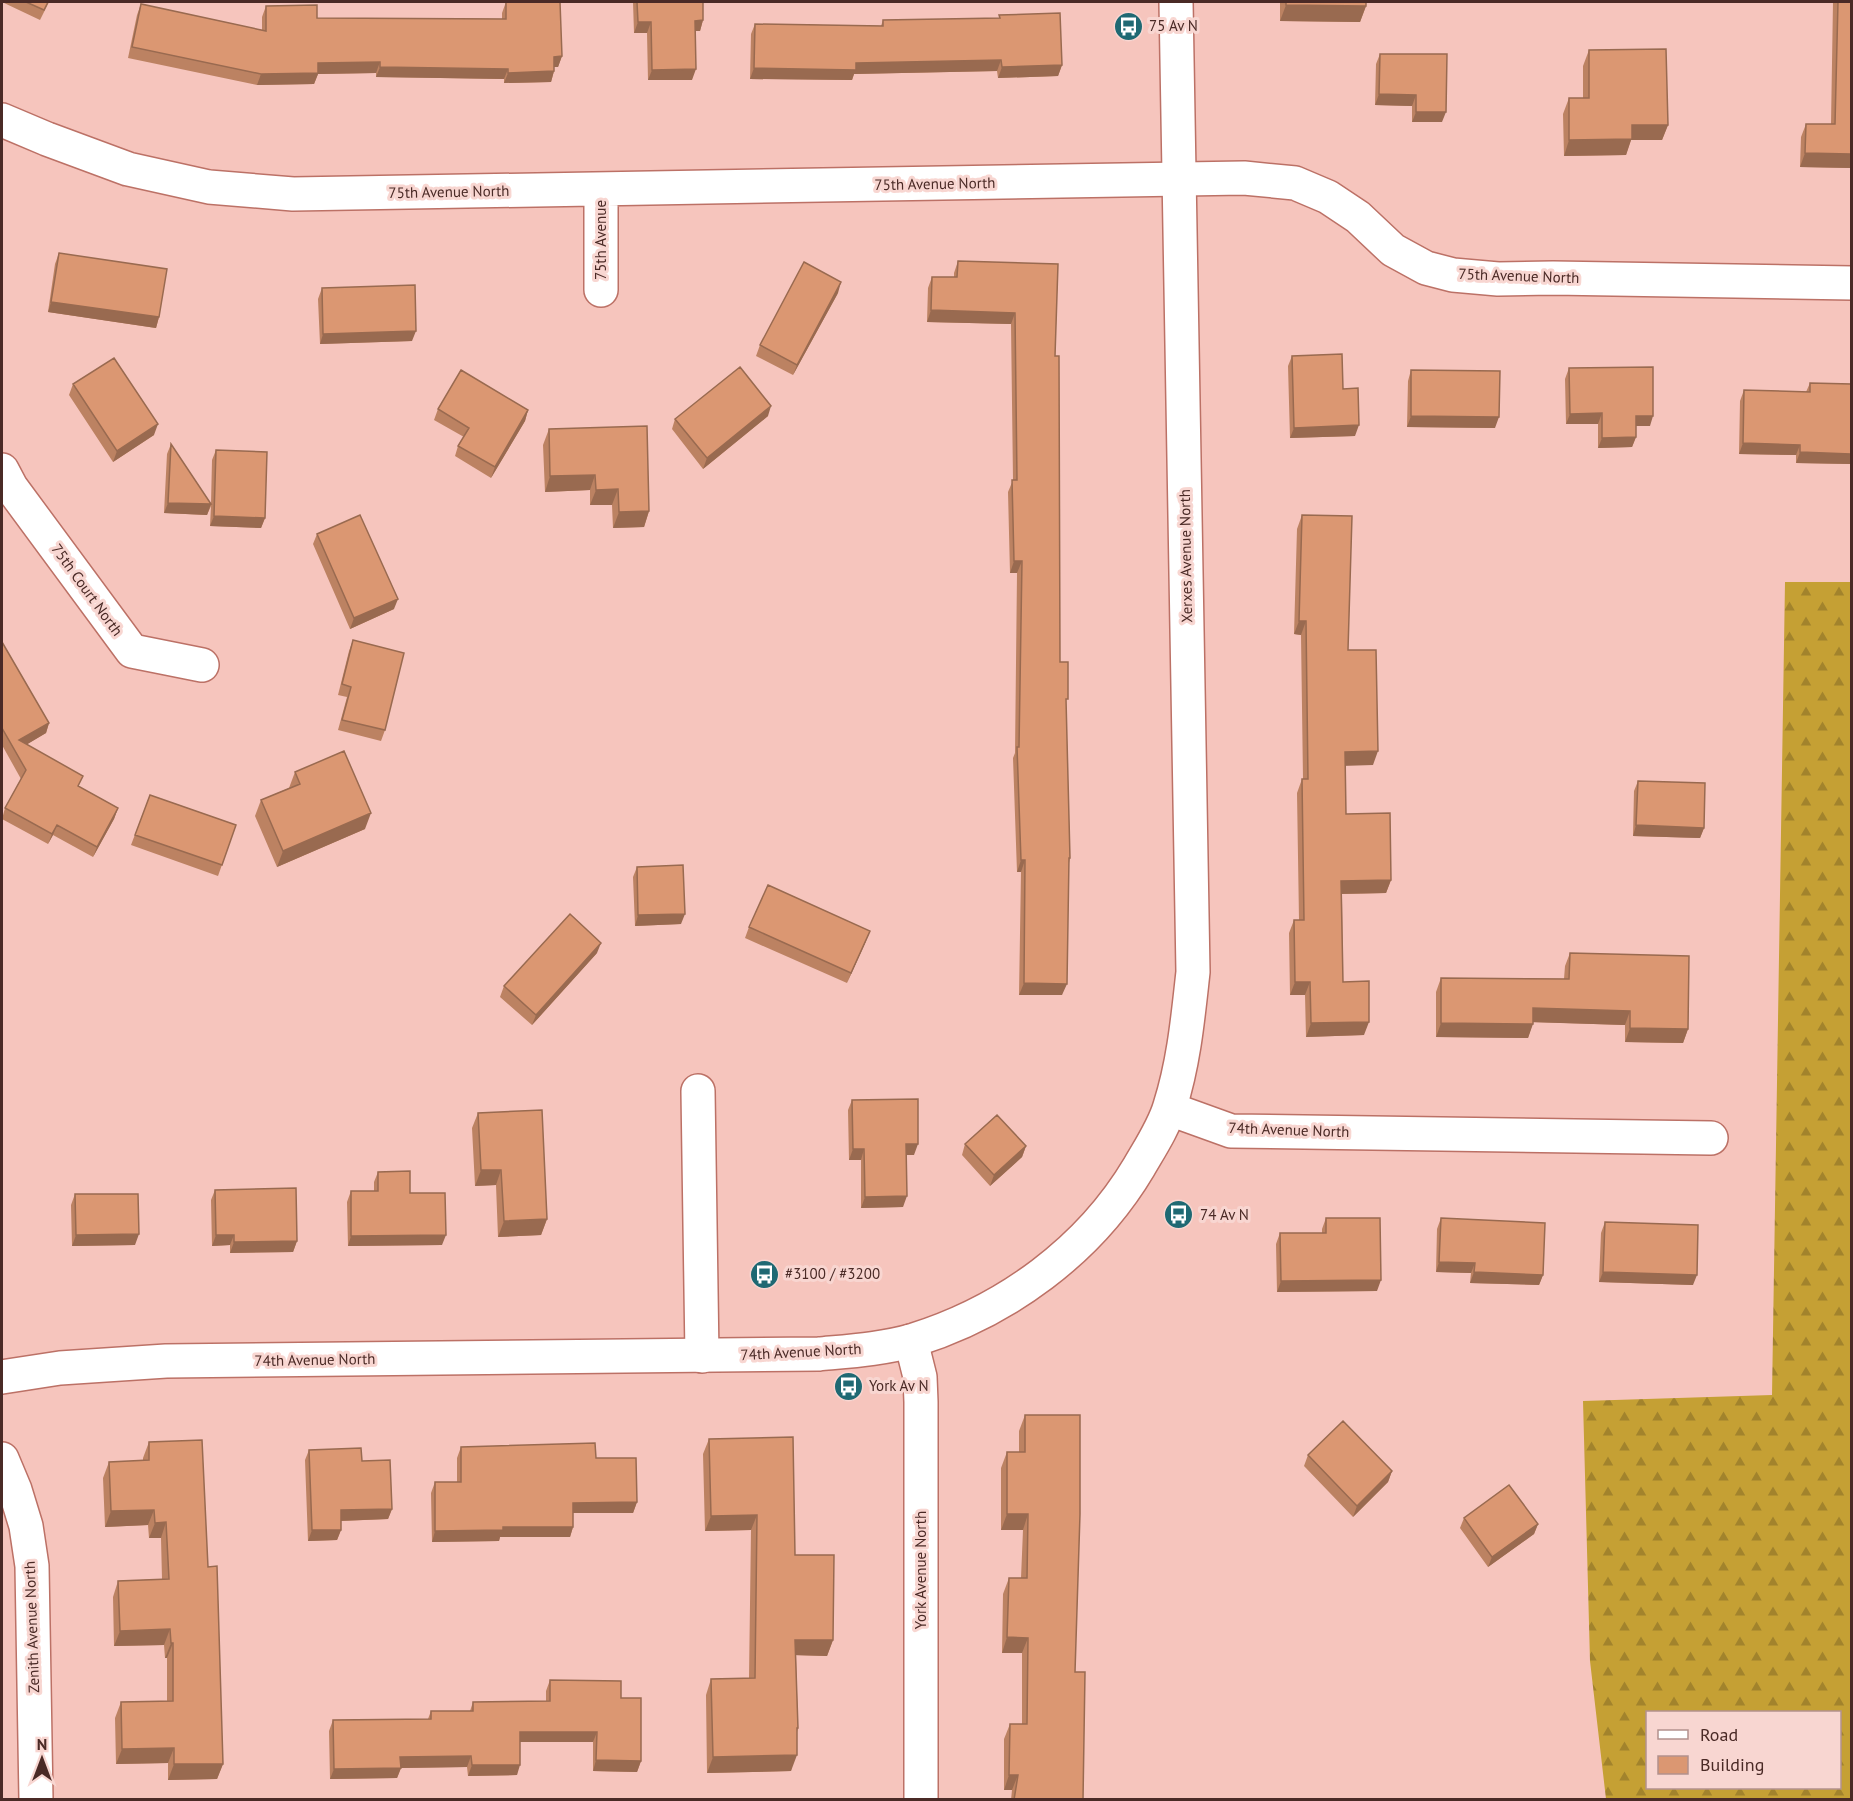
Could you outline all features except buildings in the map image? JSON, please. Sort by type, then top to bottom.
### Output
[{"type":"street","name":"Xerxes Avenue North","points":[[1170,1108],[1188,1026],[1193,960],[1176,2]]},
{"type":"street","name":"75th Avenue North","points":[[3,123],[128,169],[209,187],[293,194],[1244,178],[1295,183],[1328,197],[1351,212],[1393,250],[1426,268],[1452,275],[1498,279],[1851,283]]},
{"type":"street","name":"75th Avenue","points":[[601,189],[601,290]]},
{"type":"street","name":"75th Court North","points":[[2,470],[11,487],[132,651],[202,665]]},
{"type":"street","points":[[698,1090],[702,1356]]},
{"type":"street","name":"74th Avenue North","points":[[2,1377],[60,1368],[156,1361],[819,1354],[862,1350],[912,1341],[985,1312],[1024,1288],[1058,1262],[1086,1236],[1129,1183],[1170,1108],[1231,1131],[1711,1138]]},
{"type":"street","name":"York Avenue North","points":[[912,1341],[920,1377],[921,1402],[921,1800]]},
{"type":"street","name":"Zenith Avenue North","points":[[2,1459],[26,1526],[32,1566],[36,1800]]},
{"type":"green space","points":[[1785,582],[1851,582],[1851,1799],[1606,1799],[1590,1661],[1583,1401],[1772,1395]]},
{"type":"place","name":"75 Av N","points":[[1128,26]]},
{"type":"place","name":"74 Av N","points":[[1179,1215]]},
{"type":"place","name":"#3100 / #3200","points":[[764,1274]]},
{"type":"place","name":"York Av N","points":[[848,1386]]}]
